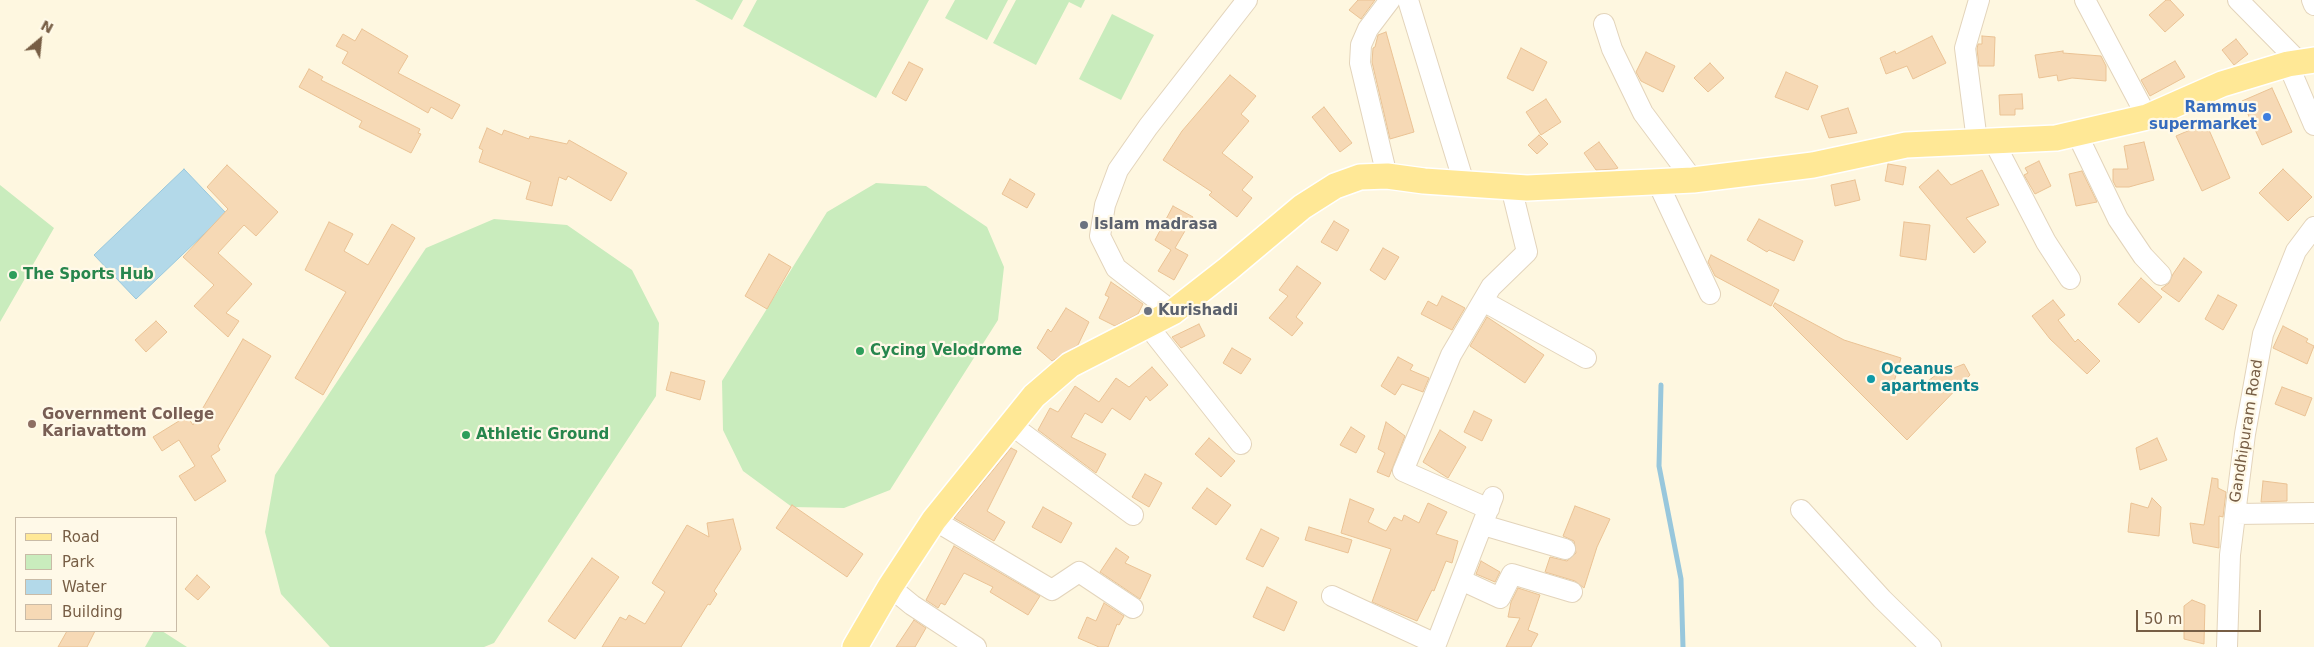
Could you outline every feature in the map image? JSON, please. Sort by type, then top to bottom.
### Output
[{"type":"main road","points":[[856,647],[890,586],[934,520],[1034,396],[1070,365],[1173,312],[1302,207],[1335,186],[1360,177],[1387,176],[1511,187],[1693,180],[1813,164],[1906,145],[2056,138],[2147,116],[2222,84],[2300,62]]},
{"type":"street","points":[[1173,312],[1116,268],[1100,236],[1105,205],[1118,170],[1138,141],[1173,92],[1247,0]]},
{"type":"street","points":[[1387,176],[1360,63],[1361,45],[1368,29],[1390,0]]},
{"type":"street","points":[[1408,0],[1464,183]]},
{"type":"street","points":[[1979,0],[1965,48],[1985,140],[2070,280]]},
{"type":"street","points":[[2085,0],[2147,116]]},
{"type":"street","points":[[2238,0],[2300,62],[2314,125]]},
{"type":"street","points":[[2312,0],[2314,5]]},
{"type":"street","points":[[1604,24],[1612,50],[1643,113],[1693,180]]},
{"type":"street","points":[[2077,134],[2118,219],[2143,256],[2161,275]]},
{"type":"street","points":[[1656,181],[1710,294]]},
{"type":"street","points":[[1511,187],[1526,252],[1491,287],[1451,354],[1403,471],[1565,549]]},
{"type":"street","name":"Gandhipuram Road","points":[[2227,647],[2230,555],[2245,434],[2263,334],[2296,251],[2314,228]]},
{"type":"street","points":[[1483,301],[1586,358]]},
{"type":"street","points":[[1148,326],[1241,444]]},
{"type":"street","points":[[1010,424],[1133,514]]},
{"type":"street","points":[[1801,510],[1882,599],[1931,647]]},
{"type":"street","points":[[1332,596],[1436,645],[1488,511]]},
{"type":"street","points":[[2235,514],[2314,514]]},
{"type":"street","points":[[934,520],[1052,590],[1079,572],[1133,608]]},
{"type":"street","points":[[1461,580],[1500,598],[1512,574],[1572,592]]},
{"type":"street","points":[[890,586],[912,605],[976,647]]},
{"type":"green space","points":[[695,0],[743,0],[732,20]]},
{"type":"green space","points":[[757,0],[929,0],[876,98],[743,26]]},
{"type":"green space","points":[[955,0],[1008,0],[987,40],[945,18]]},
{"type":"green space","points":[[1016,0],[1085,0],[1081,8],[1069,2],[1036,65],[993,43]]},
{"type":"green space","points":[[1112,14],[1154,35],[1121,100],[1079,79]]},
{"type":"green space","name":"Cycing Velodrome","points":[[876,183],[926,186],[987,227],[1004,267],[998,320],[890,490],[844,508],[792,507],[743,471],[723,430],[722,381],[827,212]]},
{"type":"green space","name":"The Sports Hub","points":[[0,185],[54,228],[0,322]]},
{"type":"green space","name":"Athletic Ground","points":[[494,219],[567,225],[632,270],[659,323],[656,396],[494,643],[484,647],[330,647],[281,594],[265,532],[275,475],[426,248]]},
{"type":"green space","points":[[153,632],[164,632],[187,647],[145,647]]},
{"type":"water","points":[[184,169],[226,213],[136,299],[94,255]]},
{"type":"building","points":[[1358,0],[1375,0],[1361,19],[1349,10]]},
{"type":"building","points":[[2166,0],[2170,0],[2184,15],[2165,32],[2149,15]]},
{"type":"building","points":[[362,29],[408,56],[398,73],[460,105],[452,119],[431,107],[428,113],[342,63],[348,52],[336,46],[343,34],[355,41]]},
{"type":"building","points":[[1386,32],[1414,132],[1390,139],[1372,62],[1373,48],[1375,47],[1378,35]]},
{"type":"building","points":[[1932,36],[1946,63],[1913,79],[1907,66],[1886,74],[1880,58],[1895,51],[1896,54]]},
{"type":"building","points":[[1982,36],[1995,37],[1994,66],[1979,66],[1977,49],[1978,44],[1982,44]]},
{"type":"building","points":[[2236,39],[2248,54],[2234,65],[2222,50]]},
{"type":"building","points":[[1521,48],[1547,62],[1533,91],[1507,78]]},
{"type":"building","points":[[2063,51],[2063,53],[2101,56],[2106,66],[2106,81],[2072,78],[2058,81],[2057,75],[2039,78],[2035,55]]},
{"type":"building","points":[[1646,52],[1675,66],[1663,92],[1641,81],[1636,72]]},
{"type":"building","points":[[2175,61],[2185,77],[2150,96],[2141,80]]},
{"type":"building","points":[[909,62],[923,69],[906,101],[892,93]]},
{"type":"building","points":[[1710,63],[1724,78],[1708,92],[1694,78]]},
{"type":"building","points":[[309,69],[323,77],[321,80],[420,129],[418,133],[421,134],[411,153],[359,127],[362,121],[299,87]]},
{"type":"building","points":[[1786,72],[1818,86],[1808,110],[1775,97]]},
{"type":"building","points":[[1230,75],[1256,96],[1241,114],[1249,121],[1222,153],[1253,177],[1242,190],[1252,198],[1237,217],[1209,195],[1212,192],[1163,160],[1182,131]]},
{"type":"building","name":"Rammus supermarket","points":[[2272,88],[2292,132],[2262,145],[2242,101]]},
{"type":"building","points":[[2022,94],[2023,109],[2015,109],[2015,115],[2000,115],[1999,95]]},
{"type":"building","points":[[1546,99],[1561,122],[1541,135],[1526,112]]},
{"type":"building","points":[[1324,107],[1352,143],[1340,152],[1312,117]]},
{"type":"building","points":[[1848,108],[1857,133],[1829,138],[1821,116]]},
{"type":"building","points":[[2206,123],[2230,178],[2202,191],[2176,136]]},
{"type":"building","points":[[487,128],[502,135],[504,130],[529,139],[530,136],[567,144],[569,140],[627,173],[611,201],[568,176],[566,180],[559,177],[552,206],[526,199],[531,182],[479,162],[483,150],[479,148]]},
{"type":"building","points":[[1539,135],[1548,144],[1537,154],[1528,145]]},
{"type":"building","points":[[1599,142],[1618,168],[1596,170],[1584,153]]},
{"type":"building","points":[[2144,142],[2154,180],[2129,187],[2116,187],[2113,181],[2113,169],[2128,169],[2124,146]]},
{"type":"building","points":[[2039,161],[2051,186],[2035,194],[2024,175],[2028,173],[2025,168]]},
{"type":"building","points":[[1888,164],[1906,167],[1903,185],[1885,181]]},
{"type":"building","points":[[227,165],[278,212],[256,236],[244,225],[218,253],[252,284],[226,313],[239,321],[228,337],[194,306],[214,285],[183,257],[228,209],[207,187]]},
{"type":"building","points":[[2283,169],[2312,197],[2288,221],[2259,193]]},
{"type":"building","points":[[1938,170],[1951,185],[1982,170],[1999,205],[1966,218],[1986,242],[1974,253],[1919,187]]},
{"type":"building","points":[[2082,171],[2097,202],[2076,206],[2069,174]]},
{"type":"building","points":[[1010,179],[1035,194],[1027,208],[1002,194]]},
{"type":"building","points":[[1855,180],[1860,200],[1835,206],[1831,185]]},
{"type":"building","points":[[1173,206],[1193,217],[1175,248],[1188,255],[1174,280],[1158,271],[1171,250],[1155,240]]},
{"type":"building","points":[[1759,219],[1803,241],[1794,261],[1769,250],[1767,252],[1747,240]]},
{"type":"building","points":[[1334,221],[1349,230],[1337,251],[1321,242]]},
{"type":"building","points":[[329,222],[353,234],[344,251],[368,265],[392,224],[415,238],[323,395],[295,378],[346,292],[305,270]]},
{"type":"building","points":[[1904,222],[1930,225],[1926,260],[1900,256]]},
{"type":"building","points":[[1383,248],[1399,257],[1385,280],[1370,270]]},
{"type":"building","points":[[769,254],[791,267],[767,309],[745,296]]},
{"type":"building","points":[[1711,255],[1779,290],[1771,306],[1715,276],[1708,262]]},
{"type":"building","points":[[2184,258],[2202,272],[2179,302],[2161,289],[2169,283]]},
{"type":"building","points":[[1297,266],[1321,283],[1296,317],[1303,323],[1292,336],[1269,318],[1288,296],[1279,290]]},
{"type":"building","points":[[2141,278],[2162,297],[2139,323],[2118,304]]},
{"type":"building","points":[[1111,282],[1143,304],[1138,314],[1115,326],[1099,318],[1109,297],[1105,295]]},
{"type":"building","points":[[2218,295],[2237,305],[2223,330],[2205,319]]},
{"type":"building","points":[[1442,296],[1465,308],[1452,330],[1421,314],[1428,301],[1437,306]]},
{"type":"building","points":[[2053,300],[2065,315],[2058,320],[2075,342],[2078,339],[2100,361],[2087,374],[2050,339],[2032,316]]},
{"type":"building","name":"Oceanus apartments","points":[[1775,303],[1844,340],[1901,358],[1894,382],[1910,394],[1936,375],[1964,364],[1970,375],[1907,440],[1773,306]]},
{"type":"building","points":[[1066,308],[1089,322],[1078,345],[1052,361],[1037,348],[1048,329],[1051,332]]},
{"type":"building","points":[[1487,317],[1544,355],[1525,383],[1470,346]]},
{"type":"building","points":[[156,321],[167,332],[146,352],[135,340]]},
{"type":"building","points":[[1199,324],[1205,336],[1181,348],[1172,337]]},
{"type":"building","points":[[2283,326],[2308,339],[2306,342],[2314,346],[2307,364],[2273,348]]},
{"type":"building","points":[[243,339],[271,356],[218,446],[220,450],[211,456],[226,481],[195,501],[179,476],[195,466],[179,440],[162,451],[153,437],[187,416],[193,425]]},
{"type":"building","points":[[1232,348],[1251,359],[1241,374],[1223,363]]},
{"type":"building","points":[[1398,357],[1413,365],[1410,370],[1429,378],[1423,392],[1402,384],[1395,395],[1381,386]]},
{"type":"building","points":[[1152,367],[1168,385],[1150,401],[1146,396],[1130,420],[1112,408],[1102,423],[1085,413],[1071,437],[1106,454],[1096,473],[1038,430],[1050,408],[1058,412],[1075,386],[1099,402],[1116,378],[1129,387]]},
{"type":"building","points":[[671,372],[705,381],[700,400],[666,390]]},
{"type":"building","points":[[2282,387],[2312,398],[2305,416],[2275,404]]},
{"type":"building","points":[[1474,411],[1492,420],[1482,441],[1464,432]]},
{"type":"building","points":[[1386,422],[1405,436],[1389,477],[1377,472],[1385,453],[1378,449]]},
{"type":"building","points":[[1351,427],[1365,436],[1356,453],[1340,445]]},
{"type":"building","points":[[1440,430],[1466,447],[1448,478],[1423,462]]},
{"type":"building","points":[[1209,438],[1235,461],[1221,477],[1195,454]]},
{"type":"building","points":[[2157,438],[2167,460],[2140,470],[2136,448]]},
{"type":"building","points":[[1011,448],[1017,451],[987,511],[1005,522],[994,541],[954,518]]},
{"type":"building","points":[[1145,474],[1162,483],[1149,507],[1132,497]]},
{"type":"building","points":[[2212,478],[2218,479],[2218,488],[2226,492],[2223,517],[2219,516],[2219,548],[2193,543],[2190,523],[2204,525]]},
{"type":"building","points":[[2263,481],[2287,484],[2287,501],[2261,502]]},
{"type":"building","points":[[1207,488],[1231,505],[1216,525],[1192,508]]},
{"type":"building","points":[[2152,498],[2161,507],[2159,536],[2128,532],[2131,503],[2148,508]]},
{"type":"building","points":[[1350,499],[1374,509],[1368,522],[1386,531],[1394,517],[1402,521],[1404,515],[1419,523],[1428,503],[1447,512],[1436,534],[1458,541],[1452,563],[1446,561],[1434,591],[1432,590],[1417,621],[1372,602],[1391,549],[1341,533]]},
{"type":"building","points":[[792,505],[863,554],[847,577],[776,528]]},
{"type":"building","points":[[1575,506],[1610,519],[1597,547],[1584,588],[1575,581],[1545,572],[1550,557],[1567,561],[1576,553],[1574,541],[1563,536]]},
{"type":"building","points":[[1043,507],[1072,523],[1061,543],[1032,527]]},
{"type":"building","points":[[733,519],[741,549],[714,591],[717,594],[710,605],[708,604],[681,647],[602,647],[620,617],[626,620],[629,615],[645,624],[665,592],[652,583],[687,525],[709,537],[707,523]]},
{"type":"building","points":[[1309,527],[1352,540],[1348,553],[1305,540]]},
{"type":"building","points":[[1261,529],[1279,538],[1263,567],[1246,559]]},
{"type":"building","points":[[954,546],[1040,596],[1028,615],[990,592],[993,587],[964,573],[945,605],[941,603],[938,608],[926,600]]},
{"type":"building","points":[[1116,548],[1129,557],[1125,563],[1151,575],[1140,599],[1100,572]]},
{"type":"building","points":[[592,558],[619,577],[575,639],[548,621]]},
{"type":"building","points":[[1481,561],[1500,572],[1495,582],[1476,574]]},
{"type":"building","points":[[197,575],[210,587],[198,600],[185,589]]},
{"type":"building","points":[[1267,587],[1297,602],[1284,631],[1253,617]]},
{"type":"building","points":[[1518,588],[1540,595],[1528,630],[1538,634],[1531,647],[1506,647],[1520,618],[1508,617],[1511,602]]},
{"type":"building","points":[[2192,600],[2205,605],[2204,644],[2184,639],[2184,606]]},
{"type":"building","points":[[1104,603],[1124,616],[1119,625],[1117,624],[1108,647],[1099,647],[1078,638],[1087,617],[1096,621]]},
{"type":"building","points":[[914,620],[926,628],[915,647],[896,647]]},
{"type":"building","points":[[66,632],[94,632],[87,647],[58,647]]},
{"type":"waterway","points":[[1661,385],[1659,466],[1681,579],[1683,647]]},
{"type":"place","name":"Rammus supermarket","points":[[2267,117]]},
{"type":"place","name":"Islam madrasa","points":[[1084,225]]},
{"type":"place","name":"The Sports Hub","points":[[13,275]]},
{"type":"place","name":"Kurishadi","points":[[1148,311]]},
{"type":"place","name":"Cycing Velodrome","points":[[860,351]]},
{"type":"place","name":"Oceanus apartments","points":[[1871,379]]},
{"type":"place","name":"Government College Kariavattom","points":[[32,424]]},
{"type":"place","name":"Athletic Ground","points":[[466,435]]}]
